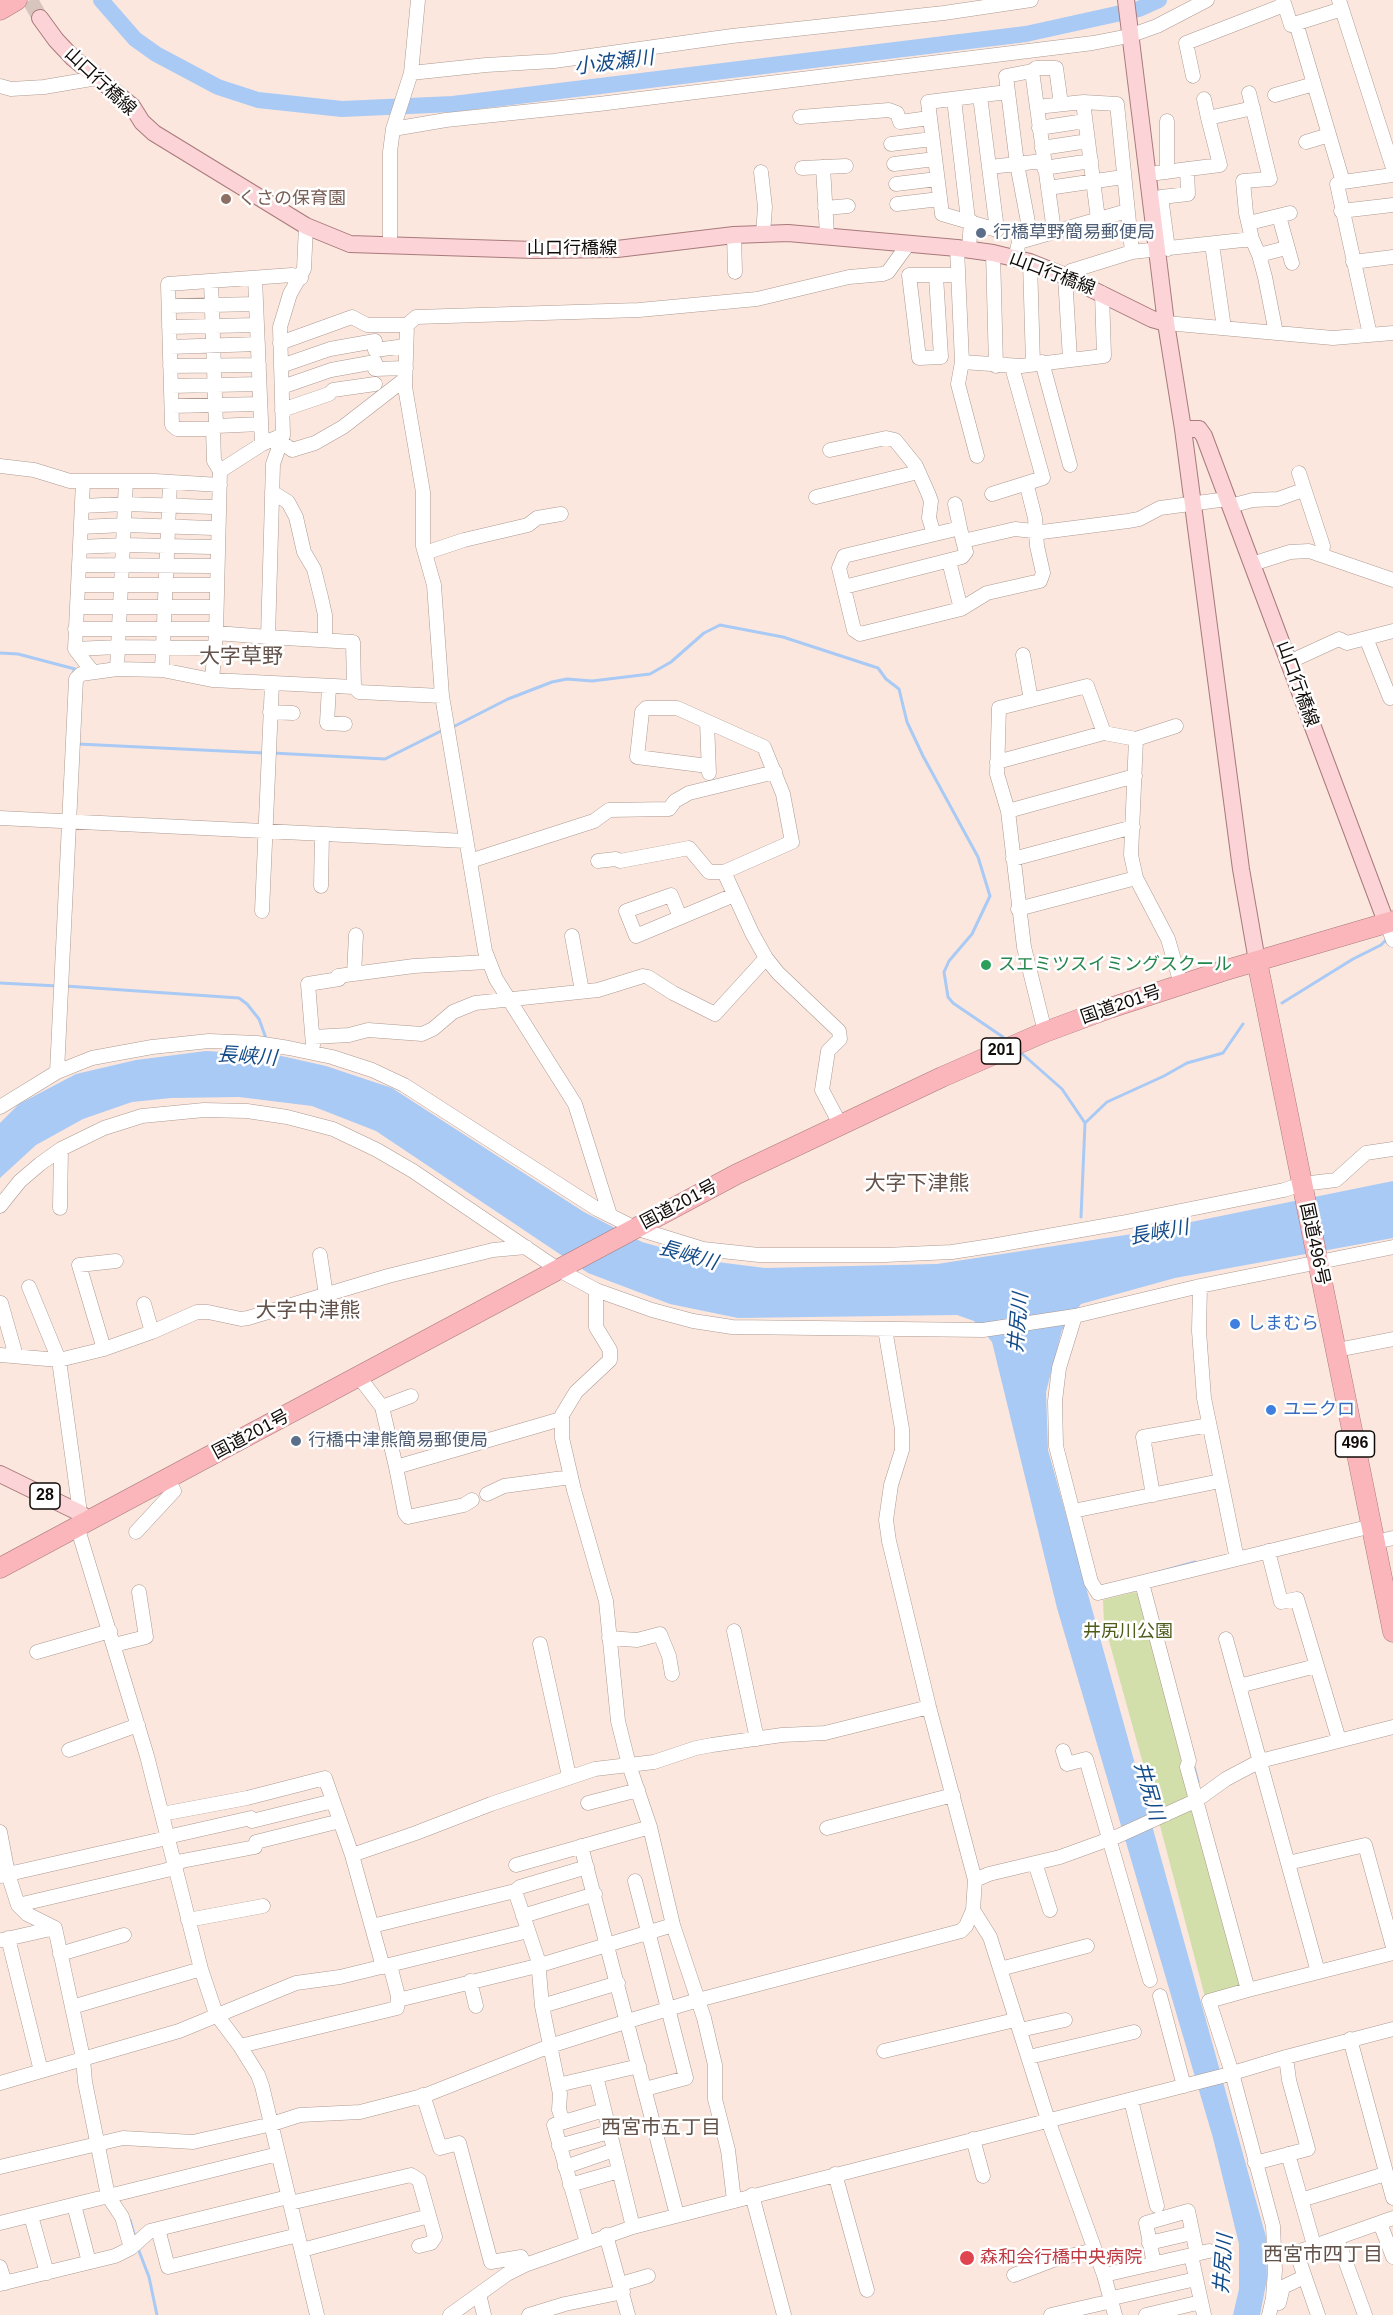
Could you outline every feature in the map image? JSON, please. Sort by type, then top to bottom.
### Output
[{"type":"highway","points":[[0,10],[17,0]]},
{"type":"highway","name":"国道201号","points":[[0,1568],[82,1520],[168,1479],[632,1230],[840,1124],[942,1077],[1045,1032],[1181,984],[1391,928]]},
{"type":"highway","name":"国道496号","points":[[1257,962],[1317,1259],[1380,1535],[1393,1632]]},
{"type":"main road","points":[[1126,0],[1162,249],[1166,323],[1183,429],[1241,869],[1257,962]]},
{"type":"main road","name":"山口行橋線","points":[[40,18],[56,40],[97,78],[132,106],[142,122],[154,133],[306,226],[350,244],[617,249],[734,235],[763,234],[827,235],[963,248],[1022,260],[1065,276],[1152,319],[1166,323]]},
{"type":"main road","name":"山口行橋線","points":[[1183,429],[1202,431],[1391,928]]},
{"type":"main road","name":"28","points":[[0,1474],[82,1520]]},
{"type":"street","points":[[390,245],[390,152],[393,129],[411,73],[418,0]]},
{"type":"street","points":[[411,73],[554,61],[732,36],[944,13],[1031,0]]},
{"type":"street","points":[[393,129],[446,120],[599,104],[1081,45],[1157,26],[1207,0]]},
{"type":"street","points":[[1193,76],[1186,43],[1283,3],[1291,25],[1341,5],[1393,168]]},
{"type":"street","points":[[1296,23],[1343,182],[1393,176]]},
{"type":"street","points":[[1031,238],[1017,164],[1006,76],[1032,71],[1036,68],[1056,68],[1061,104]]},
{"type":"street","points":[[1032,71],[1054,231]]},
{"type":"street","points":[[0,86],[26,89],[97,78]]},
{"type":"street","points":[[1275,95],[1314,84]]},
{"type":"street","points":[[980,96],[997,230],[942,214],[928,102],[1007,92]]},
{"type":"street","points":[[1249,93],[1270,179],[1243,181],[1252,239],[1259,255],[1268,290],[1276,333]]},
{"type":"street","points":[[954,99],[969,221],[958,275],[962,362],[958,384],[976,456]]},
{"type":"street","points":[[1167,121],[1162,172],[1220,165],[1204,99]]},
{"type":"street","points":[[1036,107],[1083,102],[1117,104],[1132,252]]},
{"type":"street","points":[[1083,102],[1098,219]]},
{"type":"street","points":[[1208,118],[1253,108]]},
{"type":"street","points":[[800,117],[889,110],[897,113],[900,122],[929,118]]},
{"type":"street","points":[[1039,128],[1085,121]]},
{"type":"street","points":[[1306,142],[1329,135]]},
{"type":"street","points":[[891,144],[932,139]]},
{"type":"street","points":[[990,167],[1043,159],[1088,141]]},
{"type":"street","points":[[894,164],[935,159]]},
{"type":"street","points":[[1043,159],[1091,161]]},
{"type":"street","points":[[802,168],[846,166]]},
{"type":"street","points":[[823,167],[827,235]]},
{"type":"street","points":[[1162,249],[1161,197],[1188,194],[1187,169]]},
{"type":"street","points":[[760,172],[765,207],[763,234]]},
{"type":"street","points":[[1048,188],[1123,177]]},
{"type":"street","points":[[896,184],[937,178]]},
{"type":"street","points":[[1336,184],[1370,335]]},
{"type":"street","points":[[897,204],[940,199]]},
{"type":"street","points":[[1341,211],[1393,205]]},
{"type":"street","points":[[825,208],[848,206]]},
{"type":"street","points":[[1070,465],[1038,363],[1019,242],[1127,211]]},
{"type":"street","points":[[1249,223],[1284,214],[1286,248],[1292,263]]},
{"type":"street","points":[[268,637],[273,464],[281,438],[280,327],[290,294],[304,269],[306,226]]},
{"type":"street","points":[[734,235],[735,272]]},
{"type":"street","points":[[1070,359],[1065,276],[1071,271],[1132,252],[1252,239]]},
{"type":"street","points":[[280,343],[352,317],[367,325],[407,325],[416,317],[639,310],[757,299],[849,277],[883,274],[888,272],[909,243]]},
{"type":"street","points":[[1212,244],[1224,328]]},
{"type":"street","points":[[1259,255],[1286,248]]},
{"type":"street","points":[[993,253],[996,366]]},
{"type":"street","points":[[1353,262],[1393,257]]},
{"type":"street","points":[[261,424],[177,429],[172,425],[168,284],[292,275],[301,278]]},
{"type":"street","points":[[936,276],[941,357],[919,358],[909,275],[958,275]]},
{"type":"street","points":[[255,278],[262,444]]},
{"type":"street","points":[[208,664],[213,631],[210,607],[213,507],[220,471],[214,461],[212,281]]},
{"type":"street","points":[[962,362],[1012,367],[1104,356],[1102,293]]},
{"type":"street","points":[[169,306],[256,304]]},
{"type":"street","points":[[1166,323],[1333,338],[1393,333]]},
{"type":"street","points":[[169,327],[257,325]]},
{"type":"street","points":[[407,325],[406,373],[411,428],[423,492],[423,546],[434,585],[442,696],[488,962],[509,1000],[575,1104],[610,1215]]},
{"type":"street","points":[[375,326],[375,402]]},
{"type":"street","points":[[170,347],[258,344]]},
{"type":"street","points":[[282,387],[406,346]]},
{"type":"street","points":[[281,366],[330,349],[375,355],[406,373]]},
{"type":"street","points":[[170,366],[259,364]]},
{"type":"street","points":[[992,494],[1043,478],[1012,367]]},
{"type":"street","points":[[281,438],[292,450],[315,443],[343,427],[375,402],[406,373]]},
{"type":"street","points":[[171,386],[260,384]]},
{"type":"street","points":[[282,410],[329,394],[333,390],[375,384]]},
{"type":"street","points":[[172,406],[260,404]]},
{"type":"street","points":[[220,471],[262,444],[281,438]]},
{"type":"street","points":[[830,450],[886,438],[895,440],[916,466],[931,501],[929,518],[934,534]]},
{"type":"street","points":[[0,466],[34,470],[70,481],[170,483],[217,488]]},
{"type":"street","points":[[816,497],[918,472]]},
{"type":"street","points":[[1299,473],[1323,546],[1322,554]]},
{"type":"street","points":[[117,669],[126,481]]},
{"type":"street","points":[[83,482],[75,649],[92,671]]},
{"type":"street","points":[[162,670],[170,483]]},
{"type":"street","points":[[212,680],[217,488]]},
{"type":"street","points":[[1028,490],[1035,518],[1036,532],[1043,578],[1040,581],[987,593],[961,609],[860,634],[854,630],[839,568],[844,556],[934,534],[962,535],[1015,529],[1036,532],[1134,520],[1160,508],[1278,499],[1303,490]]},
{"type":"street","points":[[272,492],[288,502],[296,517],[304,552],[316,576],[325,615],[325,640]]},
{"type":"street","points":[[82,506],[125,504],[213,507]]},
{"type":"street","points":[[844,587],[962,557],[966,552],[955,504]]},
{"type":"street","points":[[425,553],[464,540],[528,525],[537,518],[561,514]]},
{"type":"street","points":[[81,527],[125,525],[213,528]]},
{"type":"street","points":[[80,547],[123,545],[212,548]]},
{"type":"street","points":[[1252,564],[1295,551],[1309,551],[1393,580]]},
{"type":"street","points":[[949,561],[961,609]]},
{"type":"street","points":[[79,566],[211,566]]},
{"type":"street","points":[[78,585],[211,585]]},
{"type":"street","points":[[77,607],[210,607]]},
{"type":"street","points":[[75,629],[164,628],[353,642],[354,687],[359,692],[442,696]]},
{"type":"street","points":[[1289,662],[1339,639],[1347,643],[1393,631]]},
{"type":"street","points":[[1366,638],[1390,698],[1393,696]]},
{"type":"street","points":[[75,649],[209,648]]},
{"type":"street","points":[[1023,655],[1031,700]]},
{"type":"street","points":[[57,1072],[76,679],[81,674],[92,671],[162,670],[212,680],[354,687]]},
{"type":"street","points":[[262,911],[257,885],[264,831],[272,683]]},
{"type":"street","points":[[1045,1032],[1028,966],[1018,909],[1008,811],[997,774],[999,708],[1087,686],[1104,733]]},
{"type":"street","points":[[329,687],[327,723],[345,724]]},
{"type":"street","points":[[598,861],[616,859],[620,861],[689,848],[709,872],[724,872],[792,842],[783,794],[764,747],[677,708],[646,708],[642,712],[637,757],[708,766]]},
{"type":"street","points":[[270,712],[293,713]]},
{"type":"street","points":[[707,722],[711,787]]},
{"type":"street","points":[[997,762],[1104,733],[1136,739],[1176,726]]},
{"type":"street","points":[[1136,739],[1131,855],[1136,878],[1168,939],[1181,984]]},
{"type":"street","points":[[470,861],[594,821],[609,810],[669,809],[683,796],[775,772]]},
{"type":"street","points":[[1008,811],[1135,776]]},
{"type":"street","points":[[0,818],[466,842]]},
{"type":"street","points":[[1013,859],[1133,827]]},
{"type":"street","points":[[321,886],[322,834]]},
{"type":"street","points":[[724,872],[766,958],[778,973],[839,1031],[840,1039],[828,1051],[822,1090],[840,1124]]},
{"type":"street","points":[[1018,909],[1136,878]]},
{"type":"street","points":[[680,917],[734,895]]},
{"type":"street","points":[[354,974],[356,934]]},
{"type":"street","points":[[559,948],[573,940],[582,991]]},
{"type":"street","points":[[313,1037],[349,1035],[368,1030],[422,1034],[429,1031],[444,1017],[464,1006],[483,1001],[582,991],[648,977],[673,993],[715,1014],[766,958]]},
{"type":"street","points":[[312,1053],[313,1037],[308,984],[354,974],[414,966],[488,962]]},
{"type":"street","points":[[0,1107],[57,1072],[92,1058],[152,1047],[200,1042],[257,1043],[312,1053],[372,1070],[404,1085],[632,1230],[703,1249],[759,1255],[885,1255],[952,1252],[1121,1223],[1284,1190],[1302,1184],[1336,1180],[1366,1153],[1393,1149]]},
{"type":"street","points":[[0,1206],[20,1181],[61,1149],[104,1128],[142,1116],[204,1110],[247,1111],[287,1117],[333,1129],[377,1150],[596,1290],[652,1310],[693,1321],[732,1327],[983,1330],[1075,1316],[1317,1259],[1393,1247]]},
{"type":"street","points":[[60,1208],[61,1149]]},
{"type":"street","points":[[0,1355],[59,1359],[104,1349],[152,1332],[197,1312],[241,1319],[248,1318],[388,1276],[493,1250],[526,1247]]},
{"type":"street","points":[[320,1255],[326,1295]]},
{"type":"street","points":[[104,1349],[79,1265],[116,1261]]},
{"type":"street","points":[[1200,1286],[1199,1331],[1204,1398],[1237,1559]]},
{"type":"street","points":[[29,1287],[59,1359],[82,1520],[114,1645],[162,1814],[201,1969],[216,2014],[258,2074],[317,2315]]},
{"type":"street","points":[[596,1290],[596,1327],[610,1350],[610,1360],[582,1384],[562,1415],[562,1438],[606,1601],[618,1721],[629,1766],[650,1827],[673,1925],[698,2000],[715,2065],[715,2098],[728,2150],[734,2200]]},
{"type":"street","points":[[1,1303],[16,1356]]},
{"type":"street","points":[[144,1304],[152,1332]]},
{"type":"street","points":[[1075,1316],[1059,1368],[1055,1401],[1056,1446],[1090,1582],[1098,1593],[1268,1551],[1380,1535]]},
{"type":"street","points":[[0,2167],[123,2138],[193,2142],[272,2124],[300,2115],[360,2112],[423,2095],[550,2046],[627,2021],[698,2000],[953,1935],[961,1931],[966,1926],[973,1910],[975,1880],[929,1707],[891,1550],[886,1520],[891,1485],[902,1450],[902,1429],[885,1329]]},
{"type":"street","points":[[1337,1350],[1393,1339]]},
{"type":"street","points":[[359,1377],[382,1407],[405,1514],[408,1517],[464,1505],[472,1500]]},
{"type":"street","points":[[382,1407],[411,1396]]},
{"type":"street","points":[[396,1467],[561,1419]]},
{"type":"street","points":[[1153,1495],[1143,1437],[1209,1425]]},
{"type":"street","points":[[487,1494],[504,1486],[571,1477]]},
{"type":"street","points":[[136,1532],[174,1491],[168,1479]]},
{"type":"street","points":[[1073,1511],[1220,1481]]},
{"type":"street","points":[[1268,1551],[1281,1602],[1297,1599],[1339,1740]]},
{"type":"street","points":[[1142,1582],[1248,1990]]},
{"type":"street","points":[[114,1645],[146,1637],[139,1592]]},
{"type":"street","points":[[37,1652],[110,1630]]},
{"type":"street","points":[[734,1631],[757,1739]]},
{"type":"street","points":[[609,1638],[637,1640],[660,1634],[669,1656],[672,1674]]},
{"type":"street","points":[[1226,1639],[1318,1972]]},
{"type":"street","points":[[540,1644],[569,1776]]},
{"type":"street","points":[[1239,1686],[1316,1666]]},
{"type":"street","points":[[351,1855],[595,1768],[654,1762],[704,1746],[782,1735],[825,1733],[929,1707]]},
{"type":"street","points":[[97,1731],[137,1721]]},
{"type":"street","points":[[69,1750],[137,1721]]},
{"type":"street","points":[[975,1880],[989,1874],[1060,1857],[1113,1838],[1197,1800],[1226,1779],[1260,1761],[1393,1727]]},
{"type":"street","points":[[1063,1752],[1067,1764],[1086,1759],[1113,1838],[1150,1980]]},
{"type":"street","points":[[162,1814],[247,1798],[325,1778],[400,2009]]},
{"type":"street","points":[[588,1803],[638,1790]]},
{"type":"street","points":[[827,1828],[953,1795]]},
{"type":"street","points":[[18,1905],[175,1866],[182,1862],[255,1847],[247,1798]]},
{"type":"street","points":[[4,1875],[333,1801]]},
{"type":"street","points":[[256,1842],[340,1821]]},
{"type":"street","points":[[516,1865],[650,1827]]},
{"type":"street","points":[[0,1832],[4,1875],[18,1905],[27,1914],[55,1928],[83,2058],[96,2143],[108,2196],[122,2217],[131,2248]]},
{"type":"street","points":[[1288,1863],[1365,1845],[1393,1947]]},
{"type":"street","points":[[581,1846],[677,2215]]},
{"type":"street","points":[[1035,1863],[1050,1910]]},
{"type":"street","points":[[372,1926],[515,1891],[520,1887],[587,1867]]},
{"type":"street","points":[[634,1881],[686,2078],[645,2088]]},
{"type":"street","points":[[515,1891],[538,1960],[542,2006],[563,2122]]},
{"type":"street","points":[[523,1916],[595,1894]]},
{"type":"street","points":[[188,1920],[263,1906]]},
{"type":"street","points":[[973,1910],[990,1937],[1048,2120],[1094,2250],[1115,2299],[1116,2315]]},
{"type":"street","points":[[240,2046],[400,2009],[470,1981],[537,1966],[673,1925]]},
{"type":"street","points":[[41,2071],[4,1939],[55,1928]]},
{"type":"street","points":[[0,2083],[179,2031],[296,1983],[340,1977],[528,1931]]},
{"type":"street","points":[[60,1954],[124,1935]]},
{"type":"street","points":[[1000,1969],[1087,1946]]},
{"type":"street","points":[[1269,2315],[1275,2270],[1273,2226],[1209,2001],[1393,1953]]},
{"type":"street","points":[[72,2007],[201,1969]]},
{"type":"street","points":[[470,1981],[476,2006]]},
{"type":"street","points":[[542,2006],[618,1983]]},
{"type":"street","points":[[1160,1996],[1187,2085]]},
{"type":"street","points":[[884,2051],[1018,2025],[1065,2020]]},
{"type":"street","points":[[450,2315],[507,2274],[606,2235],[752,2195],[1131,2100],[1393,2029]]},
{"type":"street","points":[[1029,2057],[1134,2031]]},
{"type":"street","points":[[1350,2039],[1393,2198]]},
{"type":"street","points":[[1255,2163],[1308,2149],[1289,2080],[1286,2057]]},
{"type":"street","points":[[558,2085],[639,2066]]},
{"type":"street","points":[[596,2076],[633,2227]]},
{"type":"street","points":[[423,2095],[440,2148],[459,2143],[491,2262],[520,2257],[525,2265]]},
{"type":"street","points":[[1131,2100],[1157,2206]]},
{"type":"street","points":[[587,2243],[554,2125],[604,2110]]},
{"type":"street","points":[[559,2146],[609,2132]]},
{"type":"street","points":[[973,2139],[983,2176]]},
{"type":"street","points":[[565,2167],[614,2150]]},
{"type":"street","points":[[0,2223],[278,2154]]},
{"type":"street","points":[[1288,2154],[1314,2245]]},
{"type":"street","points":[[570,2185],[619,2171]]},
{"type":"street","points":[[835,2174],[867,2290]]},
{"type":"street","points":[[1301,2200],[1385,2174]]},
{"type":"street","points":[[0,2267],[2,2284],[115,2256],[131,2248],[150,2231],[411,2175],[419,2180],[435,2238],[430,2243],[419,2246]]},
{"type":"street","points":[[752,2195],[784,2315]]},
{"type":"street","points":[[74,2205],[89,2262]]},
{"type":"street","points":[[1146,2315],[1202,2309],[1196,2279],[1199,2253],[1188,2211],[1146,2223],[1154,2264]]},
{"type":"street","points":[[31,2216],[47,2273]]},
{"type":"street","points":[[302,2250],[429,2216]]},
{"type":"street","points":[[1318,2315],[1298,2257],[1300,2251],[1387,2221],[1393,2257]]},
{"type":"street","points":[[158,2229],[168,2267],[298,2235]]},
{"type":"street","points":[[1149,2243],[1192,2233]]},
{"type":"street","points":[[606,2235],[628,2315]]},
{"type":"street","points":[[1337,2238],[1365,2315]]},
{"type":"street","points":[[1014,2275],[1061,2257],[1066,2258],[1094,2250]]},
{"type":"street","points":[[1104,2275],[1199,2253]]},
{"type":"street","points":[[529,2315],[622,2288],[647,2275]]},
{"type":"street","points":[[1277,2315],[1282,2287],[1304,2277]]},
{"type":"street","points":[[1051,2315],[1196,2279]]},
{"type":"street","points":[[479,2294],[484,2315]]},
{"type":"green space","name":"井尻川公園","points":[[1135,1592],[1139,1595],[1196,1817],[1243,1983],[1240,1988],[1205,1997],[1104,1623],[1103,1600]]},
{"type":"water","points":[[206,1051],[277,1055],[326,1066],[392,1088],[584,1212],[642,1242],[709,1261],[765,1268],[937,1264],[1132,1234],[1393,1181],[1393,1238],[1175,1278],[1081,1304],[1062,1330],[1046,1392],[1048,1450],[1266,2237],[1267,2279],[1260,2315],[1233,2315],[1239,2289],[1239,2244],[1213,2138],[1057,1608],[992,1342],[974,1321],[957,1315],[738,1318],[670,1304],[588,1273],[376,1131],[312,1106],[239,1097],[171,1098],[132,1102],[83,1119],[36,1145],[0,1178],[0,1123],[19,1104],[76,1074],[136,1060]]},
{"type":"waterway","name":"小波瀬川","points":[[101,0],[135,39],[156,54],[218,87],[258,100],[342,109],[453,104],[1026,34],[1139,9],[1159,0]]},
{"type":"waterway","points":[[451,728],[508,699],[552,682],[567,679],[592,681],[650,674],[671,662],[704,633],[720,625],[783,637],[878,668],[886,679],[899,689],[907,722],[978,857],[990,896],[972,934],[949,961],[944,972],[948,997],[953,1003],[1003,1037]]},
{"type":"waterway","points":[[0,653],[18,654],[75,669],[73,673]]},
{"type":"waterway","points":[[273,753],[385,759],[443,730]]},
{"type":"waterway","points":[[78,744],[264,753]]},
{"type":"waterway","points":[[1282,1003],[1353,959],[1381,945],[1387,939]]},
{"type":"waterway","points":[[0,983],[58,986]]},
{"type":"waterway","name":"長峡川","points":[[65,986],[239,998],[259,1019],[267,1041]]},
{"type":"waterway","points":[[1085,1123],[1107,1102],[1187,1063],[1223,1053],[1243,1024]]},
{"type":"waterway","points":[[1019,1051],[1062,1089],[1085,1123],[1081,1217]]},
{"type":"waterway","points":[[1145,1576],[1195,1562]]},
{"type":"waterway","points":[[1193,1763],[1198,1782]]},
{"type":"waterway","points":[[130,2220],[134,2234]]},
{"type":"waterway","points":[[139,2251],[149,2277],[157,2315]]},
{"type":"tunnel","points":[[30,0],[40,18]]},
{"type":"place","name":"くさの保育園","points":[[226,199]]},
{"type":"place","name":"行橋草野簡易郵便局","points":[[981,233]]},
{"type":"place","name":"スエミツスイミングスクール","points":[[986,965]]},
{"type":"place","name":"しまむら","points":[[1235,1324]]},
{"type":"place","name":"ユニクロ","points":[[1271,1410]]},
{"type":"place","name":"行橋中津熊簡易郵便局","points":[[296,1441]]},
{"type":"place","name":"森和会行橋中央病院","points":[[967,2258]]},
{"type":"district","name":"大字草野","points":[[241,657]]},
{"type":"district","name":"大字下津熊","points":[[917,1184]]},
{"type":"district","name":"大字中津熊","points":[[308,1311]]},
{"type":"district","name":"西宮市五丁目","points":[[661,2128]]},
{"type":"district","name":"西宮市四丁目","points":[[1323,2255]]},
{"type":"water label","name":"井尻川","points":[[1019,1323]]},
{"type":"water label","name":"井尻川","points":[[1148,1791]]},
{"type":"water label","name":"井尻川","points":[[1224,2264]]}]
